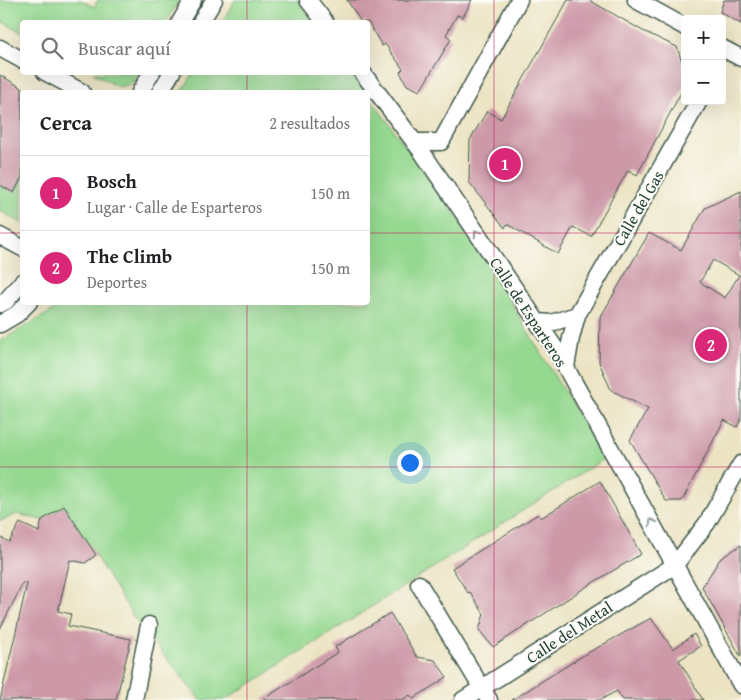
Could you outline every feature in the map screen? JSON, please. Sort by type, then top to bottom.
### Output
[{"type":"street","points":[[181,20],[193,0]]},
{"type":"street","points":[[201,20],[214,0]]},
{"type":"street","points":[[308,0],[323,20]]},
{"type":"street","points":[[438,176],[441,142],[519,0]]},
{"type":"street","points":[[636,0],[681,25]]},
{"type":"street","points":[[0,48],[20,59]]},
{"type":"street","points":[[51,75],[78,90]]},
{"type":"street","points":[[141,90],[150,75]]},
{"type":"street","points":[[161,90],[170,75]]},
{"type":"street","name":"Calle de Esparteros","points":[[364,75],[418,147],[538,322],[566,368],[741,685]]},
{"type":"street","name":"Calle del Gas","points":[[566,368],[577,315],[697,105]]},
{"type":"street","points":[[418,147],[441,142]]},
{"type":"street","points":[[0,236],[20,247]]},
{"type":"street","points":[[0,304],[6,301],[20,284]]},
{"type":"street","points":[[0,324],[18,314],[26,305]]},
{"type":"street","points":[[538,322],[552,323],[577,315]]},
{"type":"street","points":[[675,565],[707,523],[739,473]]},
{"type":"street","name":"Calle del Metal","points":[[463,700],[486,694],[675,565]]},
{"type":"street","points":[[419,584],[486,694]]},
{"type":"street","points":[[134,700],[149,625]]},
{"type":"green space","points":[[0,0],[81,0],[94,7],[98,0],[179,0],[167,20],[20,20],[20,32],[0,20]]},
{"type":"green space","points":[[235,0],[298,0],[313,20],[223,20]]},
{"type":"green space","points":[[97,75],[137,75],[132,84],[118,87]]},
{"type":"green space","points":[[192,75],[353,75],[364,90],[183,90]]},
{"type":"green space","points":[[370,98],[471,236],[604,459],[225,700],[200,700],[135,619],[64,506],[42,520],[17,514],[0,521],[0,341],[61,306],[370,305]]},
{"type":"green space","points":[[20,181],[20,222],[0,211],[0,185],[14,193]]},
{"type":"building","points":[[347,0],[472,0],[463,17],[457,15],[446,35],[451,39],[420,91],[407,85],[400,72],[403,69],[385,44],[382,46],[370,25],[370,20],[360,20]]},
{"type":"building","points":[[568,0],[589,0],[643,31],[677,47],[681,59],[681,92],[637,175],[628,170],[591,236],[573,227],[558,254],[507,224],[505,228],[469,182],[470,140],[487,111],[501,119]]},
{"type":"building","points":[[724,0],[741,0],[741,24],[726,15],[720,12]]},
{"type":"building","points":[[0,75],[22,88],[22,90],[20,90],[20,181],[14,193],[0,185]]},
{"type":"building","points":[[741,191],[741,420],[737,427],[724,420],[682,501],[666,501],[630,440],[648,409],[611,390],[599,362],[600,318],[649,233],[681,250],[705,208]],"holes":[[[713,260],[739,275],[725,298],[700,282]]]},
{"type":"building","points":[[600,481],[641,554],[493,647],[479,630],[484,614],[452,568],[538,514],[541,518]]},
{"type":"building","points":[[64,506],[96,555],[85,563],[70,560],[58,611],[71,614],[68,626],[131,639],[116,700],[0,700],[27,584],[23,583],[0,629],[0,537],[9,542],[20,523],[39,532],[42,520]]},
{"type":"building","points":[[741,545],[741,657],[702,587],[720,559]]},
{"type":"building","points":[[390,613],[417,657],[435,660],[447,677],[413,699],[410,695],[402,700],[262,700],[338,652],[335,647]]},
{"type":"building","points":[[651,618],[673,649],[694,634],[701,646],[679,660],[703,700],[623,700],[617,691],[600,700],[512,700],[584,655]]},
{"type":"place","name":"Bosch","points":[[505,164]]},
{"type":"place","name":"The Climb","points":[[711,345]]}]
